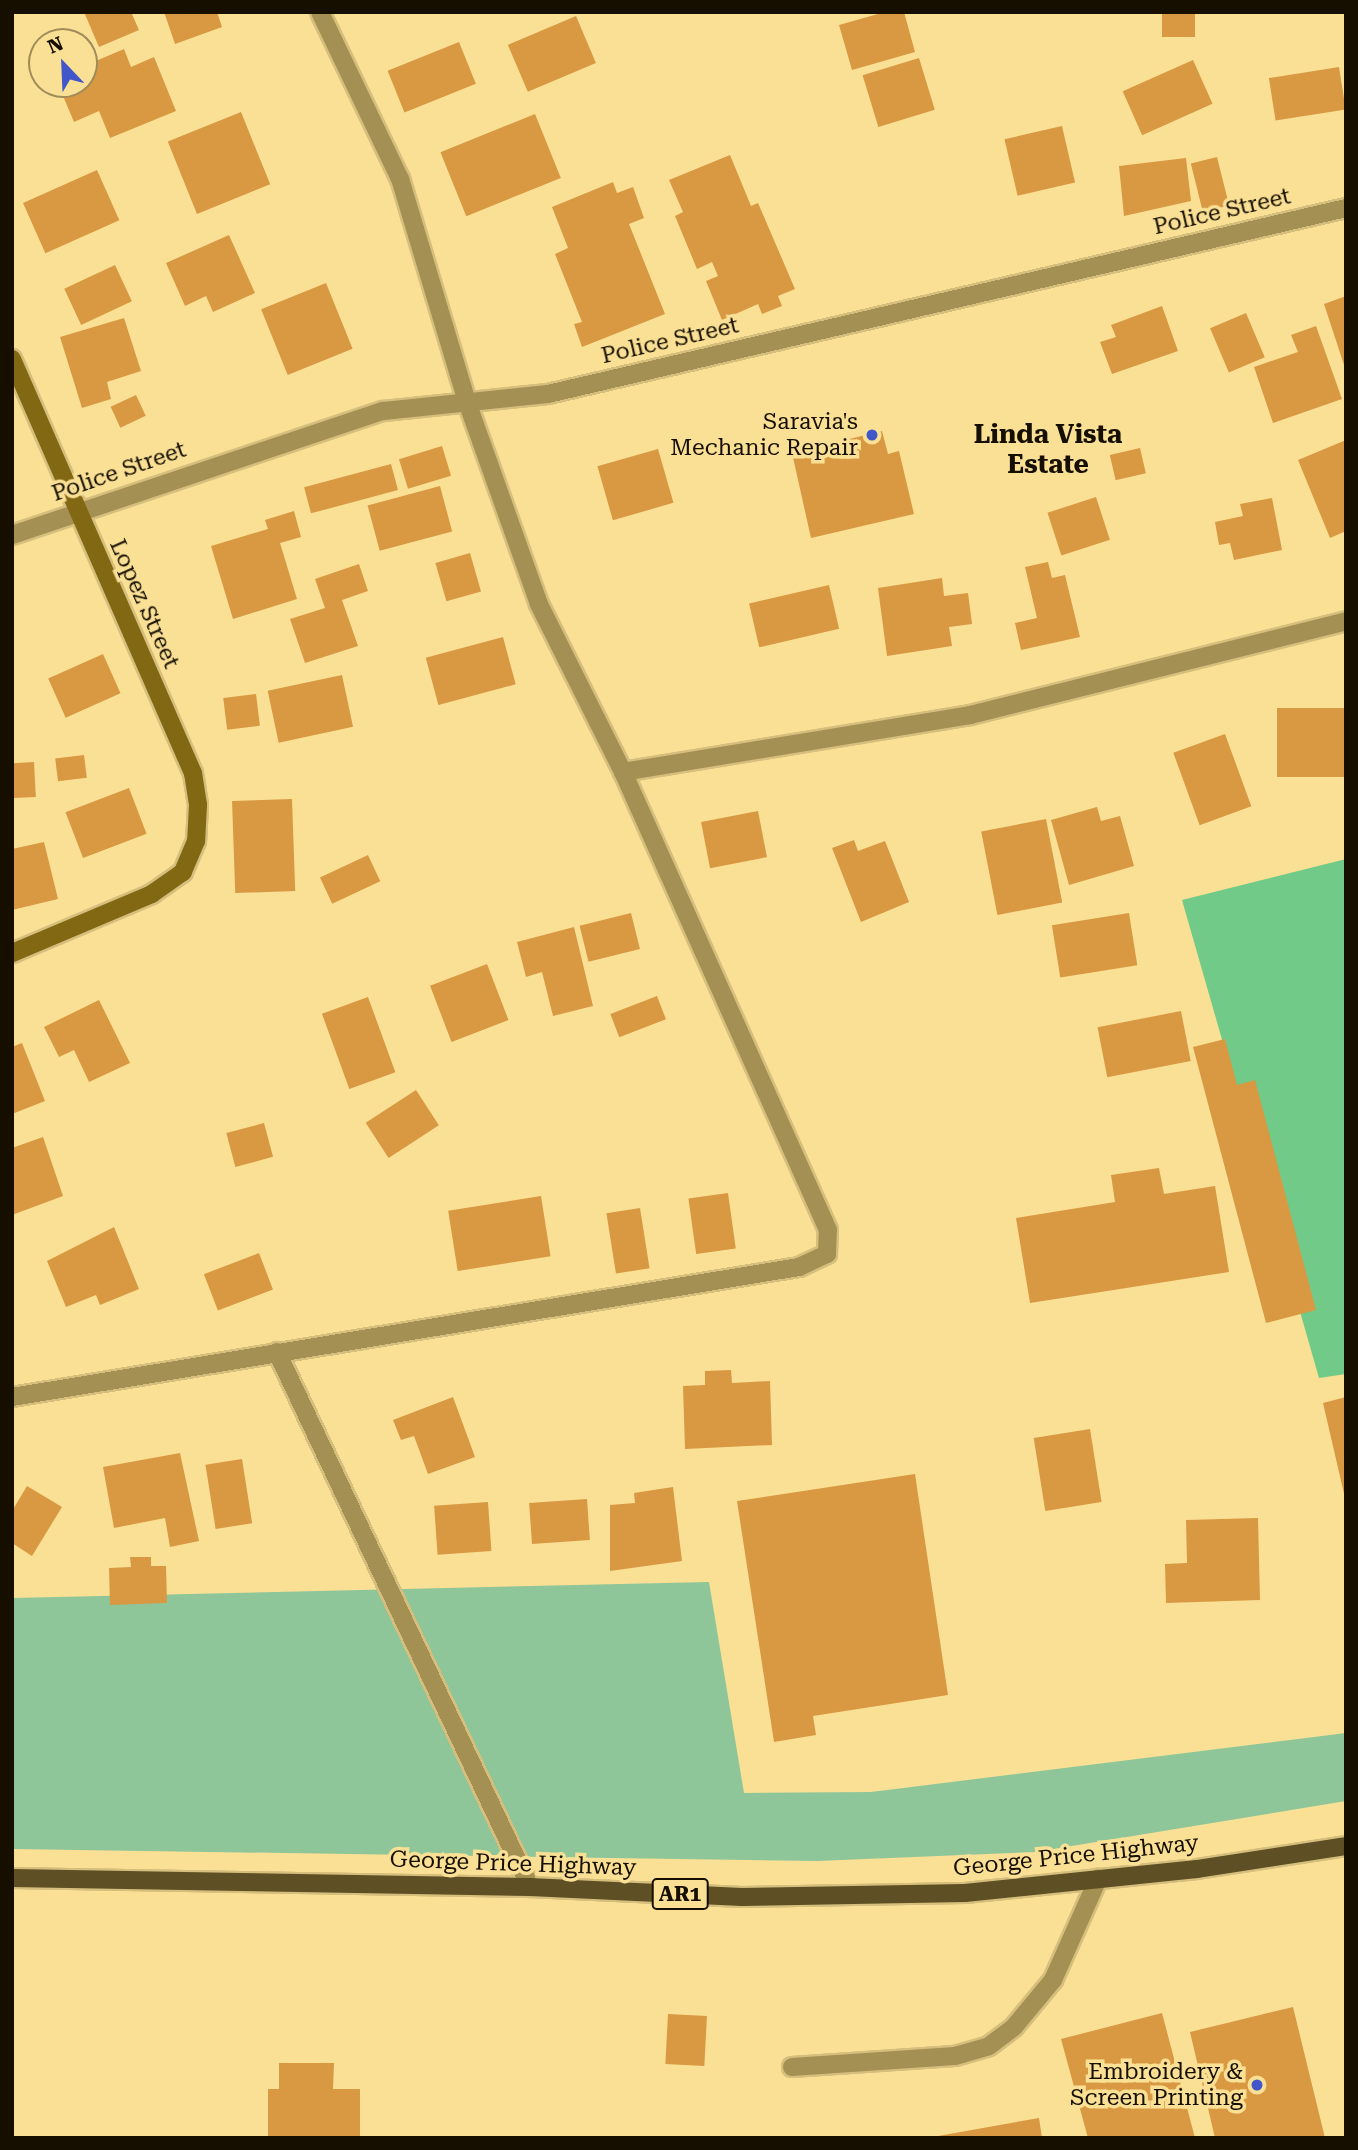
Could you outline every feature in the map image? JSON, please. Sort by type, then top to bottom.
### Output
[{"type":"main road","name":"George Price Highway","points":[[12,1878],[530,1887],[742,1898],[965,1893],[1098,1880],[1346,1846]]},
{"type":"street","points":[[12,1397],[799,1267],[827,1254],[828,1230],[624,772],[539,604],[467,402],[400,179],[320,12]]},
{"type":"street","name":"Police Street","points":[[12,535],[383,411],[548,394],[1346,208]]},
{"type":"street","name":"Lopez Street","points":[[12,359],[76,512],[193,773],[196,841],[183,872],[152,894],[12,953]]},
{"type":"street","points":[[624,772],[970,715],[1346,621]]},
{"type":"street","points":[[277,1352],[530,1887]]},
{"type":"street","points":[[792,2067],[955,2056],[989,2046],[1014,2027],[1053,1980],[1098,1880]]},
{"type":"green space","points":[[1346,859],[1346,1374],[1319,1378],[1182,900]]},
{"type":"green space","points":[[709,1582],[744,1793],[871,1792],[1346,1733],[1346,1801],[1035,1852],[817,1861],[12,1849],[12,1598]]},
{"type":"building","points":[[84,12],[131,12],[139,30],[99,47],[98,28],[91,28]]},
{"type":"building","points":[[164,12],[217,12],[222,27],[175,44]]},
{"type":"building","points":[[885,12],[904,12],[915,52],[852,70],[839,25]]},
{"type":"building","points":[[1162,12],[1195,12],[1195,37],[1162,37]]},
{"type":"building","points":[[576,16],[596,63],[528,92],[508,45]]},
{"type":"building","points":[[459,42],[476,84],[404,113],[388,71]]},
{"type":"building","points":[[124,49],[131,67],[154,57],[176,111],[110,138],[99,111],[74,122],[64,98],[98,98],[98,60]]},
{"type":"building","points":[[919,58],[935,110],[878,127],[863,75]]},
{"type":"building","points":[[1193,60],[1213,104],[1142,135],[1123,91]]},
{"type":"building","points":[[1339,67],[1346,109],[1276,121],[1269,78]]},
{"type":"building","points":[[241,112],[270,184],[197,214],[168,142]]},
{"type":"building","points":[[535,114],[561,178],[466,216],[440,152]]},
{"type":"building","points":[[1062,126],[1075,183],[1018,196],[1005,139]]},
{"type":"building","points":[[730,155],[751,206],[758,203],[795,289],[778,296],[782,306],[762,314],[758,304],[722,320],[706,281],[718,276],[712,262],[697,269],[675,216],[683,212],[669,180]]},
{"type":"building","points":[[1217,157],[1229,206],[1203,212],[1191,164]]},
{"type":"building","points":[[1186,158],[1191,201],[1124,216],[1119,166]]},
{"type":"building","points":[[97,170],[119,220],[45,253],[23,203]]},
{"type":"building","points":[[613,182],[617,193],[633,187],[644,218],[629,224],[665,314],[582,347],[574,324],[582,322],[555,254],[568,248],[552,207]]},
{"type":"building","points":[[229,235],[255,293],[213,312],[206,296],[185,306],[166,263]]},
{"type":"building","points":[[115,265],[132,301],[81,325],[64,289]]},
{"type":"building","points":[[326,283],[353,349],[288,375],[261,309]]},
{"type":"building","points":[[1346,296],[1346,368],[1345,368],[1324,304]]},
{"type":"building","points":[[1162,306],[1178,351],[1112,374],[1100,342],[1116,337],[1111,325]]},
{"type":"building","points":[[1246,313],[1265,357],[1229,372],[1210,328]]},
{"type":"building","points":[[124,318],[141,371],[107,382],[111,399],[82,408],[60,337]]},
{"type":"building","points":[[1316,326],[1342,399],[1273,423],[1254,367],[1298,352],[1291,335]]},
{"type":"building","points":[[136,395],[146,416],[120,428],[111,407]]},
{"type":"building","points":[[882,431],[888,454],[899,451],[914,514],[811,538],[792,453]]},
{"type":"building","points":[[1346,440],[1346,531],[1330,538],[1298,460]]},
{"type":"building","points":[[442,446],[451,476],[408,489],[399,459]]},
{"type":"building","points":[[1140,448],[1146,473],[1116,480],[1110,455]]},
{"type":"building","points":[[658,449],[673,503],[613,520],[597,466]]},
{"type":"building","points":[[391,464],[398,490],[311,513],[304,487]]},
{"type":"building","points":[[440,486],[452,531],[380,551],[368,505]]},
{"type":"building","points":[[1096,497],[1110,540],[1061,556],[1047,513]]},
{"type":"building","points":[[1272,498],[1282,550],[1234,560],[1230,543],[1219,545],[1215,522],[1243,516],[1240,504]]},
{"type":"building","points":[[294,511],[301,537],[280,543],[297,599],[233,619],[211,546],[268,529],[265,520]]},
{"type":"building","points":[[470,553],[481,591],[446,601],[435,563]]},
{"type":"building","points":[[1048,562],[1052,578],[1065,575],[1080,637],[1021,650],[1015,623],[1037,618],[1025,567]]},
{"type":"building","points":[[359,564],[368,591],[342,600],[358,646],[305,663],[290,619],[325,608],[315,579]]},
{"type":"building","points":[[942,578],[944,596],[968,593],[972,624],[949,627],[952,646],[887,656],[878,588]]},
{"type":"building","points":[[829,585],[839,629],[759,647],[749,603]]},
{"type":"building","points":[[503,637],[516,684],[438,705],[426,658]]},
{"type":"building","points":[[103,654],[120,693],[66,718],[48,678]]},
{"type":"building","points":[[342,675],[353,727],[279,743],[268,691]]},
{"type":"building","points":[[256,694],[260,726],[227,730],[223,698]]},
{"type":"building","points":[[1277,708],[1346,708],[1346,777],[1277,777]]},
{"type":"building","points":[[1225,734],[1251,806],[1200,825],[1173,753]]},
{"type":"building","points":[[84,755],[87,778],[58,781],[55,759]]},
{"type":"building","points":[[34,762],[36,797],[14,798],[12,763]]},
{"type":"building","points":[[129,788],[147,834],[83,858],[66,812]]},
{"type":"building","points":[[292,799],[295,891],[235,893],[232,801]]},
{"type":"building","points":[[1097,807],[1101,821],[1120,816],[1134,866],[1069,885],[1051,820]]},
{"type":"building","points":[[758,811],[767,857],[710,868],[701,822]]},
{"type":"building","points":[[1046,819],[1062,902],[997,915],[981,832]]},
{"type":"building","points":[[854,840],[858,851],[885,841],[909,902],[861,922],[832,848]]},
{"type":"building","points":[[44,842],[58,899],[12,910],[12,849]]},
{"type":"building","points":[[368,855],[380,881],[332,904],[320,877]]},
{"type":"building","points":[[631,913],[640,949],[589,962],[580,926]]},
{"type":"building","points":[[1129,913],[1137,965],[1060,978],[1052,925]]},
{"type":"building","points":[[574,927],[593,1006],[553,1016],[542,972],[526,977],[517,942]]},
{"type":"building","points":[[487,964],[509,1020],[452,1042],[430,986]]},
{"type":"building","points":[[657,996],[666,1019],[619,1037],[610,1014]]},
{"type":"building","points":[[368,997],[395,1072],[349,1089],[322,1014]]},
{"type":"building","points":[[99,1000],[130,1063],[89,1082],[74,1050],[59,1057],[44,1027]]},
{"type":"building","points":[[1181,1011],[1191,1061],[1107,1077],[1098,1027]]},
{"type":"building","points":[[1225,1039],[1237,1085],[1255,1080],[1316,1310],[1266,1323],[1193,1047]]},
{"type":"building","points":[[22,1043],[45,1101],[12,1114],[12,1047]]},
{"type":"building","points":[[416,1090],[439,1125],[389,1158],[366,1123]]},
{"type":"building","points":[[264,1123],[273,1157],[235,1167],[226,1133]]},
{"type":"building","points":[[43,1137],[63,1196],[12,1215],[12,1148]]},
{"type":"building","points":[[1159,1168],[1164,1194],[1215,1186],[1229,1272],[1030,1303],[1016,1218],[1115,1202],[1111,1175]]},
{"type":"building","points":[[728,1193],[736,1248],[696,1254],[688,1199]]},
{"type":"building","points":[[541,1196],[551,1256],[458,1271],[448,1211]]},
{"type":"building","points":[[640,1208],[650,1268],[616,1274],[606,1213]]},
{"type":"building","points":[[114,1227],[139,1289],[100,1305],[96,1295],[66,1307],[47,1261]]},
{"type":"building","points":[[259,1253],[273,1289],[218,1311],[204,1274]]},
{"type":"building","points":[[731,1370],[732,1383],[770,1381],[772,1445],[685,1449],[683,1386],[705,1385],[705,1371]]},
{"type":"building","points":[[453,1397],[475,1457],[428,1474],[414,1436],[401,1440],[393,1420]]},
{"type":"building","points":[[1346,1397],[1346,1498],[1345,1498],[1323,1403]]},
{"type":"building","points":[[1090,1429],[1102,1502],[1045,1511],[1034,1438]]},
{"type":"building","points":[[180,1453],[199,1541],[170,1547],[165,1518],[114,1528],[103,1467]]},
{"type":"building","points":[[242,1459],[252,1523],[216,1529],[205,1465]]},
{"type":"building","points":[[915,1474],[948,1695],[813,1716],[816,1735],[774,1742],[737,1501]]},
{"type":"building","points":[[27,1486],[62,1507],[32,1556],[12,1543],[12,1511]]},
{"type":"building","points":[[673,1487],[682,1561],[610,1571],[610,1505],[635,1503],[634,1493]]},
{"type":"building","points":[[587,1499],[590,1540],[532,1544],[529,1503]]},
{"type":"building","points":[[488,1502],[491,1551],[438,1555],[434,1506]]},
{"type":"building","points":[[1258,1518],[1260,1600],[1166,1603],[1165,1564],[1187,1563],[1186,1520]]},
{"type":"building","points":[[130,1557],[151,1557],[151,1566],[166,1566],[167,1603],[110,1605],[109,1568],[131,1567]]},
{"type":"building","name":"Embroidery & Screen Printing","points":[[1293,2007],[1325,2138],[1215,2138],[1190,2032]]},
{"type":"building","points":[[1162,2013],[1195,2138],[1088,2138],[1061,2039]]},
{"type":"building","points":[[668,2014],[707,2016],[704,2066],[665,2064]]},
{"type":"building","points":[[279,2063],[334,2063],[333,2089],[360,2089],[360,2138],[268,2138],[268,2089],[279,2089]]},
{"type":"building","points":[[1039,2118],[1042,2138],[938,2138],[938,2136]]},
{"type":"place","name":"Saravia's Mechanic Repair","points":[[872,435]]},
{"type":"place","name":"Embroidery & Screen Printing","points":[[1257,2085]]},
{"type":"district","name":"Linda Vista Estate","points":[[1048,450]]}]
